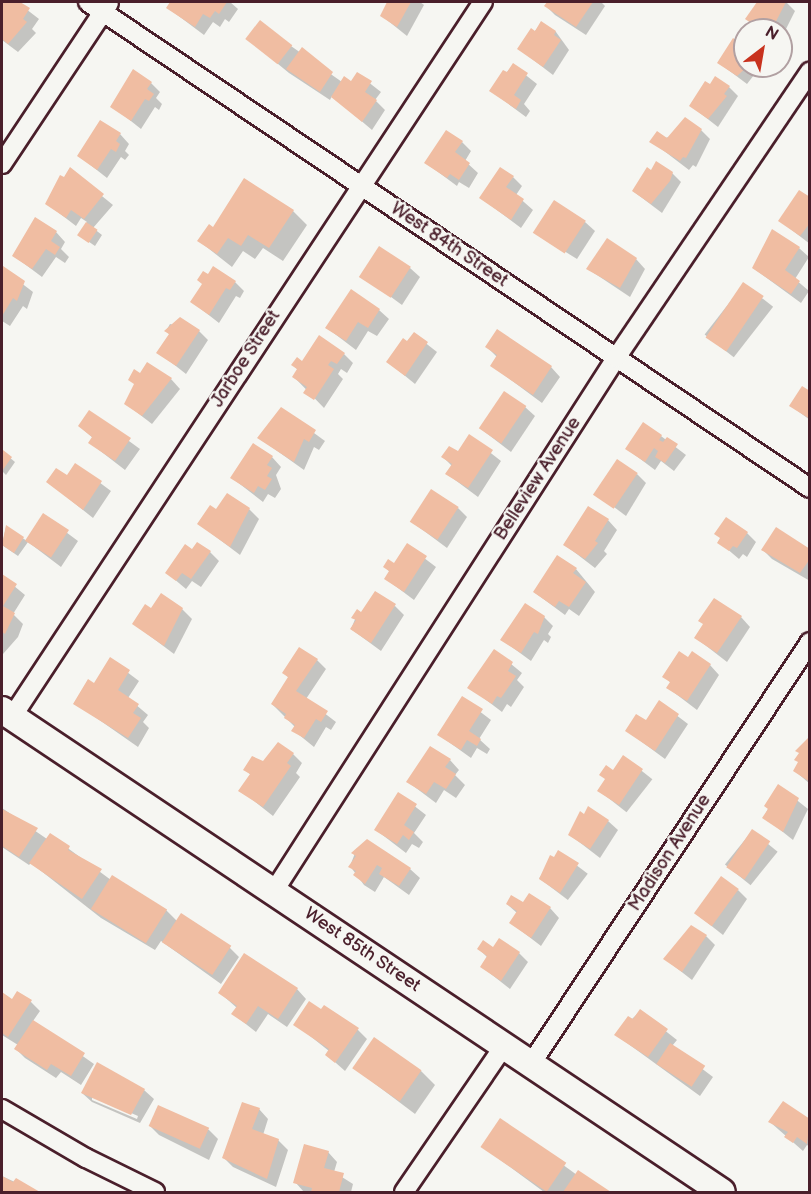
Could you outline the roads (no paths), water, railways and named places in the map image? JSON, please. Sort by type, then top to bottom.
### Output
[{"type":"main road","name":"West 85th Street","points":[[7,713],[722,1192]]},
{"type":"street","name":"Jarboe Street","points":[[7,713],[483,2]]},
{"type":"street","name":"West 84th Street","points":[[101,5],[360,185],[810,488]]},
{"type":"street","points":[[2,164],[101,5]]},
{"type":"street","name":"Belleview Avenue","points":[[274,891],[616,358],[810,72]]},
{"type":"street","name":"Madison Avenue","points":[[531,1064],[810,642]]},
{"type":"street","points":[[404,1192],[504,1046]]},
{"type":"street","points":[[2,1109],[86,1158],[156,1192]]}]
